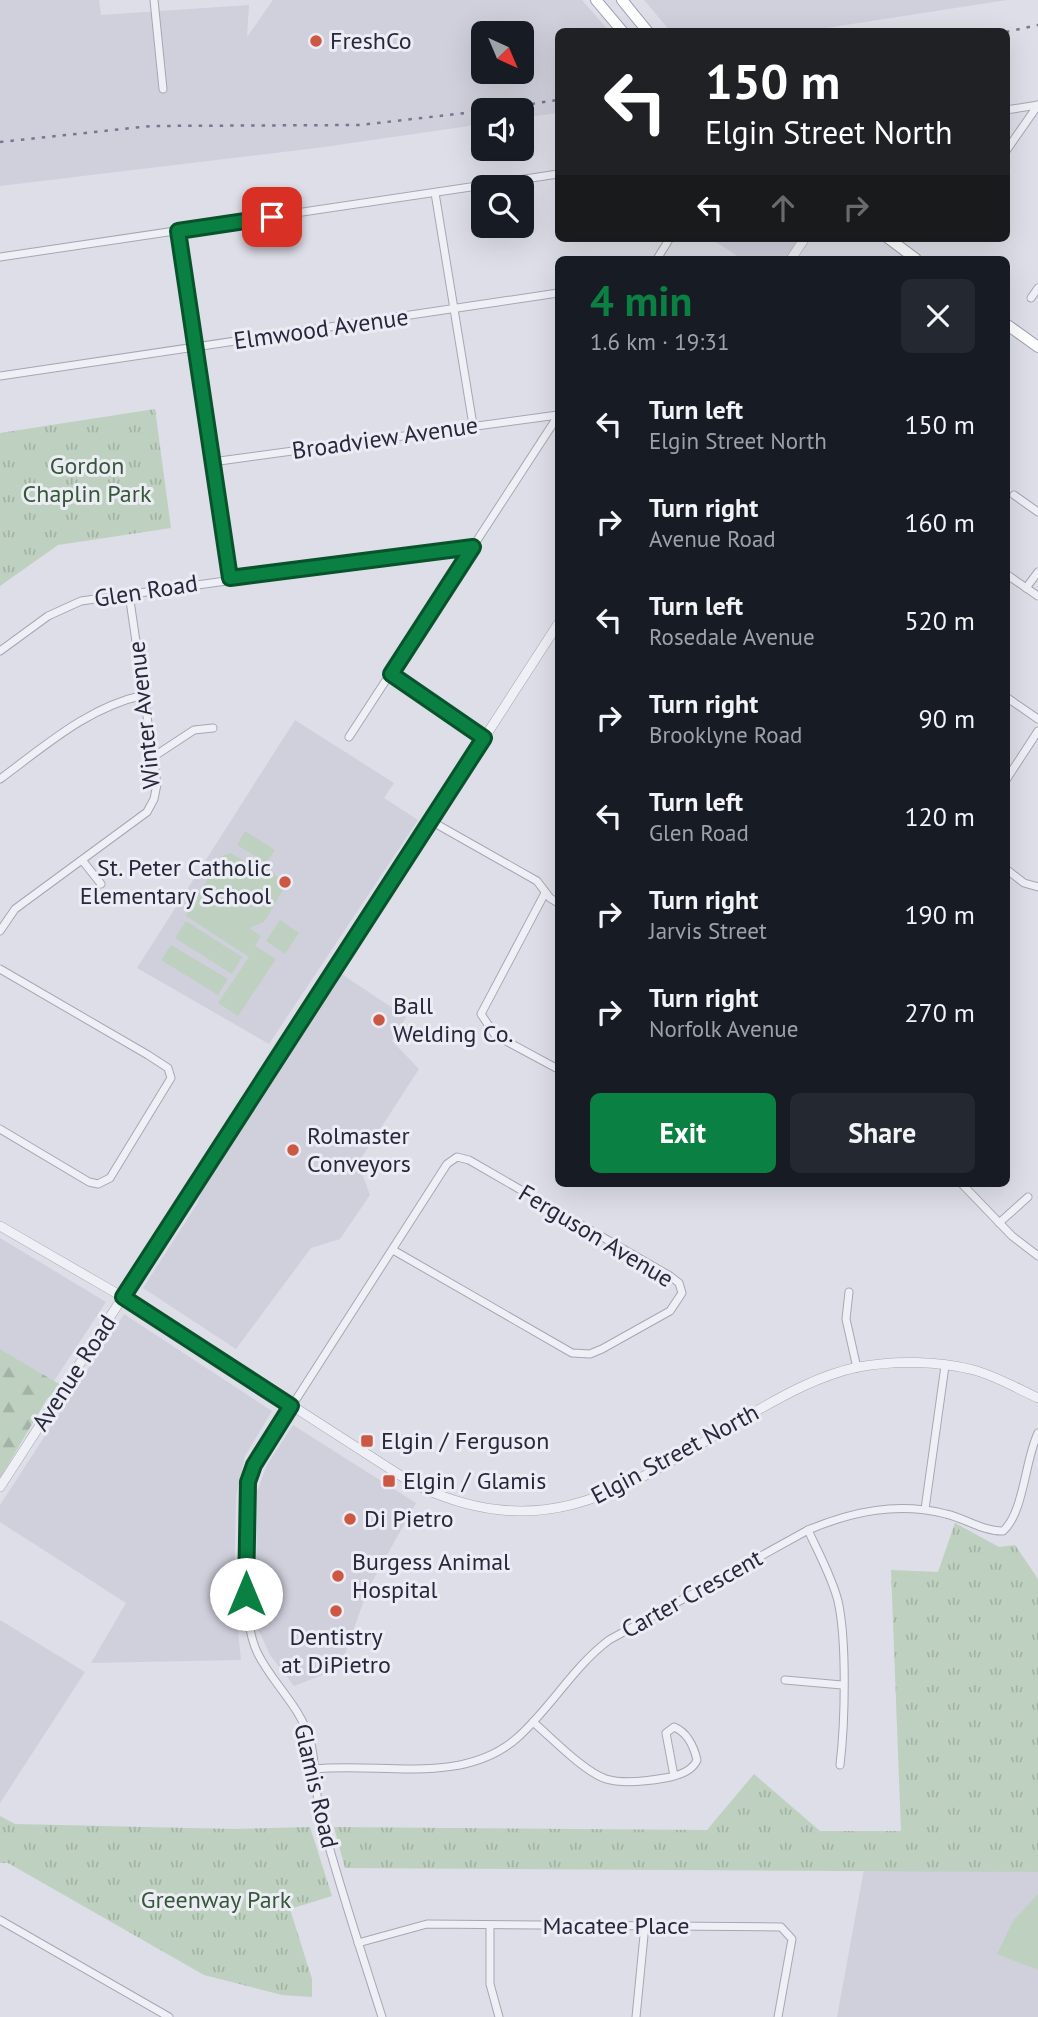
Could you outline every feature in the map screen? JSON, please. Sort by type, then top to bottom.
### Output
[{"type":"main road","points":[[596,0],[620,28]]},
{"type":"main road","points":[[622,0],[645,28]]},
{"type":"main road","points":[[893,242],[912,256]]},
{"type":"main road","points":[[1010,327],[1038,347]]},
{"type":"street","points":[[154,0],[163,89]]},
{"type":"street","points":[[1010,110],[1038,106]]},
{"type":"street","points":[[1010,145],[1038,106]]},
{"type":"street","points":[[0,257],[555,174]]},
{"type":"street","points":[[435,193],[473,425]]},
{"type":"street","points":[[178,231],[230,578]]},
{"type":"street","points":[[1031,298],[1038,288]]},
{"type":"street","name":"Elmwood Avenue","points":[[0,376],[555,293]]},
{"type":"street","name":"Broadview Avenue","points":[[212,461],[555,416]]},
{"type":"street","points":[[349,737],[555,421]]},
{"type":"street","points":[[1014,495],[1038,512]]},
{"type":"street","name":"Glen Road","points":[[0,651],[65,606],[129,593],[230,578],[473,547]]},
{"type":"street","points":[[1026,588],[1038,572]]},
{"type":"street","points":[[1010,577],[1038,596]]},
{"type":"street","name":"Winter Avenue","points":[[0,931],[15,909],[147,812],[154,799],[157,784],[129,593]]},
{"type":"street","name":"Avenue Road","points":[[0,1487],[555,629]]},
{"type":"street","points":[[391,674],[484,738]]},
{"type":"street","points":[[0,779],[92,713],[109,704],[144,695]]},
{"type":"street","points":[[1010,700],[1038,719]]},
{"type":"street","points":[[153,757],[194,730],[213,728]]},
{"type":"street","points":[[1010,774],[1038,731]]},
{"type":"street","points":[[431,821],[537,881],[545,893],[555,901]]},
{"type":"street","points":[[82,860],[101,884]]},
{"type":"street","points":[[1010,872],[1024,883],[1038,887]]},
{"type":"street","points":[[545,893],[481,1014],[495,1035],[555,1067]]},
{"type":"street","points":[[0,969],[148,1055],[168,1068],[171,1078],[110,1178],[98,1184],[89,1182],[0,1129]]},
{"type":"street","name":"Ferguson Avenue","points":[[291,1406],[447,1164],[457,1157],[469,1160],[670,1276],[679,1283],[682,1293],[670,1311],[601,1349],[590,1354],[572,1353],[393,1251]]},
{"type":"street","points":[[965,1187],[1025,1249],[1038,1256]]},
{"type":"street","points":[[999,1223],[1028,1197]]},
{"type":"street","name":"Elgin Street North","points":[[0,1226],[123,1297],[432,1493],[470,1506],[530,1513],[565,1508],[616,1491],[778,1399],[817,1381],[857,1368],[901,1363],[976,1371],[1038,1398]]},
{"type":"street","points":[[849,1292],[845,1319],[857,1368]]},
{"type":"street","points":[[925,1509],[944,1366]]},
{"type":"street","name":"Glamis Road","points":[[291,1406],[254,1465],[248,1482],[246,1614],[250,1635],[264,1665],[302,1718],[311,1743],[321,1817],[382,2017]]},
{"type":"street","name":"Carter Crescent","points":[[314,1769],[453,1767],[492,1754],[516,1739],[581,1663],[609,1640],[808,1530],[860,1512],[925,1509],[1003,1531],[1011,1524],[1029,1454],[1038,1433]]},
{"type":"street","points":[[808,1530],[837,1598],[843,1738],[840,1765]]},
{"type":"street","points":[[785,1680],[842,1685]]},
{"type":"street","points":[[533,1722],[605,1779],[674,1776],[690,1769],[697,1760],[684,1732],[674,1727],[666,1733],[665,1740],[674,1776]]},
{"type":"street","points":[[0,1920],[169,2017]]},
{"type":"street","name":"Macatee Place","points":[[358,1942],[427,1924],[781,1927],[792,1939],[778,2017]]},
{"type":"street","points":[[636,2017],[645,1925]]},
{"type":"street","points":[[490,1926],[489,1984],[499,2017]]},
{"type":"shaded area","points":[[0,0],[99,0],[101,15],[249,5],[247,37],[273,0],[582,0],[606,28],[555,28],[555,113],[534,116],[534,98],[471,98],[471,126],[317,148],[0,186]]},
{"type":"shaded area","points":[[644,0],[1007,0],[826,28],[668,28]]},
{"type":"shaded area","points":[[716,242],[797,242],[788,256],[737,256]]},
{"type":"shaded area","name":"St. Peter Catholic Elementary School","points":[[295,720],[394,783],[384,798],[418,820],[269,1044],[137,968]]},
{"type":"shaded area","points":[[340,973],[406,1017],[392,1041],[419,1069],[358,1163],[370,1195],[340,1239],[311,1248],[236,1349],[143,1288],[197,1204],[203,1187]]},
{"type":"shaded area","points":[[0,1238],[106,1302],[54,1381],[0,1349]]},
{"type":"shaded area","points":[[124,1314],[272,1411],[245,1456],[236,1496],[234,1594],[241,1660],[91,1663],[126,1603],[0,1522],[0,1505]]},
{"type":"shaded area","points":[[293,1425],[416,1503],[368,1589],[340,1668],[294,1686],[270,1655],[259,1631],[256,1612],[257,1492],[267,1465]]},
{"type":"shaded area","points":[[0,1620],[85,1672],[0,1803]]},
{"type":"shaded area","points":[[864,1869],[1038,1872],[1038,2017],[837,2017]]},
{"type":"green space","name":"Gordon Chaplin Park","points":[[155,409],[171,528],[58,545],[0,586],[0,433]]},
{"type":"green space","points":[[245,831],[275,850],[266,863],[237,845]]},
{"type":"green space","points":[[231,853],[270,876],[273,873],[286,885],[264,922],[249,928],[261,936],[255,946],[276,959],[238,1016],[218,1003],[249,957],[186,916],[221,856]]},
{"type":"green space","points":[[280,920],[299,933],[285,954],[266,941]]},
{"type":"green space","points":[[186,921],[242,957],[232,974],[175,938]]},
{"type":"green space","points":[[171,945],[228,979],[218,995],[161,960]]},
{"type":"green space","points":[[0,1349],[61,1385],[47,1399],[0,1478]]},
{"type":"green space","points":[[955,1523],[999,1547],[1015,1545],[1038,1579],[1038,1872],[345,1868],[334,1827],[707,1830],[754,1774],[820,1831],[901,1831],[891,1570],[938,1572]]},
{"type":"green space","name":"Greenway Park","points":[[0,1816],[15,1824],[233,1829],[310,1827],[332,1896],[290,1909],[312,1979],[312,1997],[282,1995],[204,1975],[8,1863],[0,1863]]},
{"type":"green space","points":[[1038,1894],[1038,1970],[997,1954],[1013,1921]]},
{"type":"railway","points":[[1010,31],[1038,25]]},
{"type":"railway","points":[[534,104],[555,100]]},
{"type":"railway","points":[[0,142],[151,126],[360,125],[471,112]]},
{"type":"place","name":"FreshCo","points":[[316,41]]},
{"type":"place","name":"St. Peter Catholic Elementary School","points":[[285,882]]},
{"type":"place","name":"Ball Welding Co.","points":[[379,1020]]},
{"type":"place","name":"Rolmaster Conveyors","points":[[293,1150]]},
{"type":"place","name":"Elgin / Ferguson","points":[[367,1441]]},
{"type":"place","name":"Elgin / Glamis","points":[[389,1481]]},
{"type":"place","name":"Di Pietro","points":[[350,1519]]},
{"type":"place","name":"Burgess Animal Hospital","points":[[338,1576]]},
{"type":"place","name":"Dentistry at DiPietro","points":[[336,1611]]},
{"type":"route","points":[[246,1594],[248,1482],[254,1465],[291,1406],[123,1297],[484,738],[391,674],[473,547],[230,578],[178,231],[272,217]]}]
